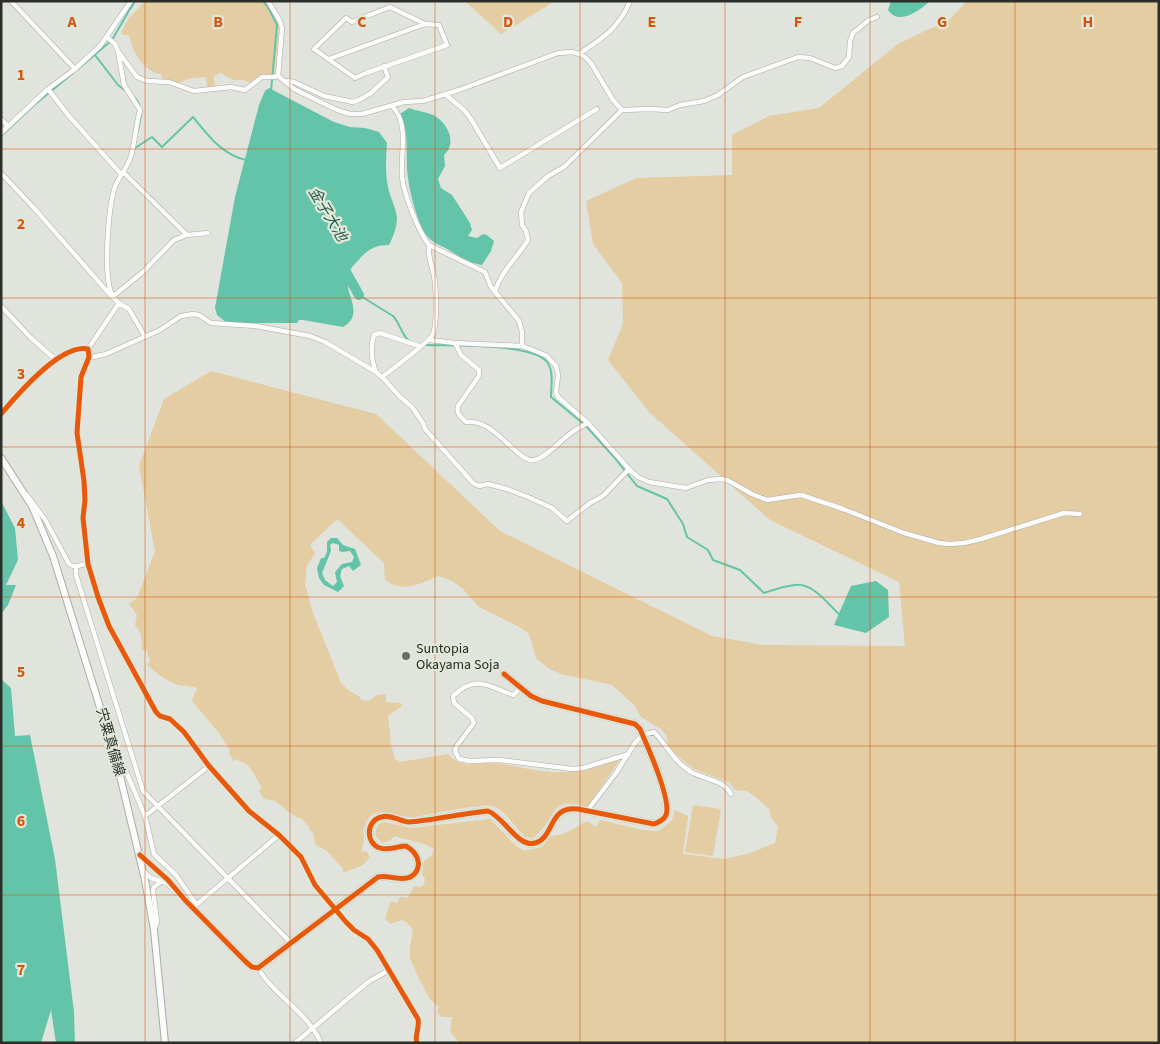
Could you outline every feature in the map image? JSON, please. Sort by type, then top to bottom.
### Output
[{"type":"street","points":[[11,1],[75,69]]},
{"type":"street","points":[[1,133],[48,88],[75,69],[100,46],[130,1]]},
{"type":"street","points":[[268,1],[282,28],[278,76]]},
{"type":"street","points":[[107,37],[115,44],[137,77],[147,81],[169,82],[194,91],[231,87],[245,90],[262,77],[278,76],[294,89],[320,103],[350,114],[362,114],[404,102],[423,101],[459,90],[558,53],[580,53],[612,30],[620,21],[630,1]]},
{"type":"street","points":[[390,7],[425,24],[439,25],[447,45],[384,66],[355,78],[329,59],[314,49],[346,18],[352,22],[390,7]]},
{"type":"street","points":[[495,291],[503,272],[521,252],[528,240],[522,225],[521,212],[529,193],[548,176],[564,167],[622,110],[668,110],[680,105],[704,101],[718,95],[742,77],[798,58],[810,58],[835,68],[842,66],[849,57],[850,41],[853,33],[869,20],[877,17]]},
{"type":"street","points":[[329,59],[425,24]]},
{"type":"street","points":[[112,297],[108,265],[109,225],[113,194],[130,159],[140,110],[124,85],[118,51]]},
{"type":"street","points":[[580,53],[591,63],[613,100],[622,110]]},
{"type":"street","points":[[286,81],[294,82],[324,96],[353,102],[371,93],[388,77],[384,66]]},
{"type":"street","points":[[48,88],[69,116],[122,173],[187,235]]},
{"type":"street","points":[[445,94],[472,119],[500,168],[597,109]]},
{"type":"street","points":[[392,106],[396,110],[402,131],[402,180],[418,227],[429,245],[485,272],[491,287],[519,321],[522,332],[522,346]]},
{"type":"street","points":[[1,120],[8,126]]},
{"type":"street","points":[[1,173],[112,297],[119,304],[129,309],[145,337]]},
{"type":"street","points":[[112,297],[142,272],[170,243],[187,235],[208,233]]},
{"type":"street","points":[[382,377],[419,346],[430,340],[434,333],[435,275],[428,254],[429,245]]},
{"type":"street","points":[[119,304],[88,349],[89,356],[81,377],[77,420],[85,500],[82,518],[88,564],[109,626],[156,712],[160,716],[170,719],[184,732],[209,766],[249,811],[279,835],[301,857],[311,881],[334,909],[354,930],[372,943],[418,1019],[420,1025],[416,1037],[417,1043]]},
{"type":"street","points":[[1,306],[31,338],[56,360]]},
{"type":"street","points":[[89,356],[93,358],[106,354],[160,330],[181,316],[193,314],[199,315],[211,323],[256,326],[310,336],[325,342],[382,377],[412,407],[425,429],[473,484],[479,486],[488,484],[528,497],[552,508],[567,521],[590,503],[603,496],[629,469]]},
{"type":"street","points":[[376,372],[371,359],[374,335],[380,333],[419,346]]},
{"type":"street","points":[[430,340],[522,346],[546,356],[556,366],[558,375],[556,393],[559,398],[588,423],[638,477],[662,485],[686,488],[708,480],[720,479],[727,480],[766,500],[801,495],[904,533],[939,543],[964,543],[1064,513],[1080,514]]},
{"type":"street","points":[[455,343],[461,355],[478,370],[478,376],[458,406],[459,415],[466,422],[478,422],[497,433],[528,460],[534,460],[542,456],[572,432],[588,423]]},
{"type":"street","points":[[1,414],[28,384],[56,360],[76,349],[88,349]]},
{"type":"street","name":"宍粟真備線","points":[[1,458],[40,523],[53,556],[116,759],[146,876],[154,930],[165,1043]]},
{"type":"street","points":[[23,492],[36,504],[69,564],[76,567],[88,564]]},
{"type":"street","points":[[76,567],[76,576],[143,791],[291,943]]},
{"type":"street","points":[[116,759],[121,762],[145,816],[154,854],[176,875],[194,906],[246,962],[252,967],[258,968],[378,877],[384,875],[408,879],[413,876],[419,864],[416,853],[410,848],[406,846],[388,849],[380,848],[372,842],[369,829],[371,824],[380,817],[390,817],[407,822],[488,811],[499,817],[520,840],[528,844],[533,844],[542,839],[558,813],[573,808],[654,824],[666,817],[668,808],[666,798],[642,735],[635,724],[542,701],[531,696],[504,674]]},
{"type":"street","points":[[521,688],[513,694],[477,682],[453,696],[454,703],[472,718],[474,723],[456,747],[455,751],[459,758],[469,761],[499,760],[573,769],[629,754]]},
{"type":"street","points":[[588,811],[629,754],[635,742],[642,735],[654,732],[671,755],[685,768],[721,784],[728,788],[731,794]]},
{"type":"street","points":[[145,816],[158,808],[209,766]]},
{"type":"street","points":[[194,906],[279,835]]},
{"type":"street","points":[[140,854],[162,874],[185,900]]},
{"type":"street","points":[[146,876],[152,873],[162,874]]},
{"type":"street","points":[[146,876],[162,881],[194,906]]},
{"type":"street","points":[[154,930],[157,922],[153,890],[162,881]]},
{"type":"street","points":[[258,968],[264,978],[313,1027],[321,1043]]},
{"type":"street","points":[[294,1043],[368,982],[389,970]]},
{"type":"shaded area","points":[[145,1],[265,1],[279,26],[275,74],[251,83],[243,80],[233,80],[221,73],[214,76],[215,87],[207,87],[206,77],[192,78],[178,83],[162,79],[161,74],[149,69],[139,60],[129,35],[123,35],[121,32],[128,19]]},
{"type":"shaded area","points":[[465,1],[555,1],[501,34]]},
{"type":"shaded area","points":[[967,1],[1159,1],[1159,1043],[460,1043],[450,1032],[452,1017],[442,1017],[437,1013],[439,1007],[430,999],[410,958],[413,929],[402,920],[390,924],[385,918],[391,901],[397,903],[400,897],[408,898],[414,886],[420,887],[424,885],[425,879],[422,874],[424,861],[432,855],[434,849],[395,836],[383,843],[376,835],[379,824],[384,822],[411,828],[490,819],[514,844],[524,851],[542,847],[551,836],[565,833],[587,821],[596,827],[600,820],[643,830],[659,831],[672,820],[675,810],[688,816],[683,854],[725,859],[750,853],[775,843],[778,827],[771,817],[769,809],[753,795],[746,791],[735,790],[730,783],[694,769],[673,752],[668,744],[666,735],[661,729],[641,717],[634,705],[612,685],[561,674],[548,668],[536,658],[529,634],[479,607],[462,588],[452,581],[438,576],[405,587],[385,580],[384,563],[337,519],[310,545],[315,553],[307,566],[305,584],[313,613],[341,683],[360,697],[361,700],[369,701],[377,695],[386,694],[386,702],[401,703],[402,706],[388,716],[391,745],[395,759],[400,762],[448,754],[460,763],[495,763],[552,772],[570,772],[587,769],[620,760],[587,807],[574,804],[559,806],[541,831],[533,838],[525,837],[495,807],[468,807],[414,817],[378,812],[368,820],[364,828],[364,841],[361,851],[367,852],[370,857],[363,865],[343,873],[343,869],[327,851],[315,844],[313,832],[309,830],[310,828],[301,818],[297,818],[275,801],[264,799],[259,791],[262,787],[249,767],[236,759],[233,761],[229,753],[230,750],[219,733],[192,701],[198,689],[178,685],[157,674],[147,664],[150,662],[147,651],[142,650],[141,634],[135,625],[137,615],[129,604],[137,598],[155,551],[139,466],[164,399],[211,371],[376,414],[500,531],[712,636],[763,645],[905,646],[899,582],[770,520],[650,413],[608,360],[623,324],[622,283],[593,244],[586,201],[636,178],[732,175],[732,135],[769,116],[819,108],[898,44],[950,19]]},
{"type":"shaded area","points":[[693,805],[721,809],[713,856],[685,852]]},
{"type":"water","points":[[891,1],[930,1],[909,15],[898,17],[888,10]]},
{"type":"water","points":[[269,88],[334,122],[379,132],[387,143],[386,176],[396,214],[396,228],[389,245],[377,246],[371,249],[361,257],[350,271],[348,287],[353,306],[353,315],[351,320],[343,327],[303,320],[299,320],[297,323],[227,323],[217,315],[215,308],[235,197],[259,105],[265,91]]},
{"type":"water","points":[[409,108],[438,118],[443,122],[449,133],[450,144],[444,155],[445,166],[438,179],[441,188],[452,195],[470,223],[472,230],[468,236],[477,238],[483,234],[494,241],[491,251],[482,265],[468,261],[434,242],[428,237],[420,223],[413,204],[409,183],[406,133],[400,114]]},
{"type":"water","points":[[1,501],[15,528],[18,560],[6,585],[16,585],[8,605],[1,614]]},
{"type":"water","points":[[331,538],[337,538],[343,545],[355,549],[361,565],[353,571],[349,566],[342,569],[340,576],[344,586],[338,592],[324,585],[319,578],[317,568],[321,558],[324,558],[327,552],[327,542]],"holes":[[[333,543],[339,545],[339,551],[350,551],[354,557],[352,562],[342,564],[335,572],[337,582],[333,586],[325,580],[322,573],[331,551],[330,545]]]},
{"type":"water","points":[[876,581],[888,590],[889,617],[866,633],[834,625],[851,586]]},
{"type":"water","points":[[1,679],[11,688],[15,736],[30,735],[55,859],[74,1012],[75,1043],[56,1043],[51,1010],[41,1043],[1,1043]]},
{"type":"waterway","points":[[78,69],[112,40],[130,9],[127,1]]},
{"type":"waterway","points":[[131,8],[135,1]]},
{"type":"waterway","points":[[263,1],[277,25],[271,91]]},
{"type":"waterway","points":[[95,55],[118,85],[126,91]]},
{"type":"waterway","points":[[1,136],[33,106],[73,73]]},
{"type":"waterway","points":[[134,97],[141,110],[137,134]]},
{"type":"waterway","points":[[135,146],[135,148],[152,137],[162,147],[193,117],[223,149],[246,160]]},
{"type":"waterway","name":"金子大池","points":[[342,265],[359,295]]},
{"type":"waterway","points":[[359,295],[393,316],[409,341]]},
{"type":"waterway","points":[[426,345],[491,347],[526,351],[539,356],[547,362],[551,370],[551,397],[586,426],[637,486],[667,499],[683,524],[687,537],[708,550],[713,560],[740,570],[764,593],[795,585],[808,587],[814,590],[839,614]]},
{"type":"cycle path","points":[[1,414],[28,384],[53,362],[77,349],[88,349],[89,357],[81,377],[77,433],[84,481],[85,500],[83,518],[88,564],[109,626],[156,712],[160,716],[170,719],[184,732],[209,766],[249,811],[279,835],[301,857],[315,885],[346,922],[368,939],[377,950],[418,1019],[417,1043]]},
{"type":"cycle path","points":[[140,855],[168,880],[246,962],[252,967],[258,968],[378,877],[403,879],[412,876],[416,872],[418,868],[417,859],[414,852],[406,846],[383,849],[372,842],[369,832],[370,827],[376,819],[381,817],[388,816],[411,822],[488,811],[500,819],[517,837],[529,843],[541,840],[556,817],[568,809],[578,809],[654,824],[664,818],[667,808],[662,785],[640,729],[635,724],[542,701],[531,696],[504,674]]},
{"type":"place","name":"Suntopia Okayama Soja","points":[[406,656]]}]
